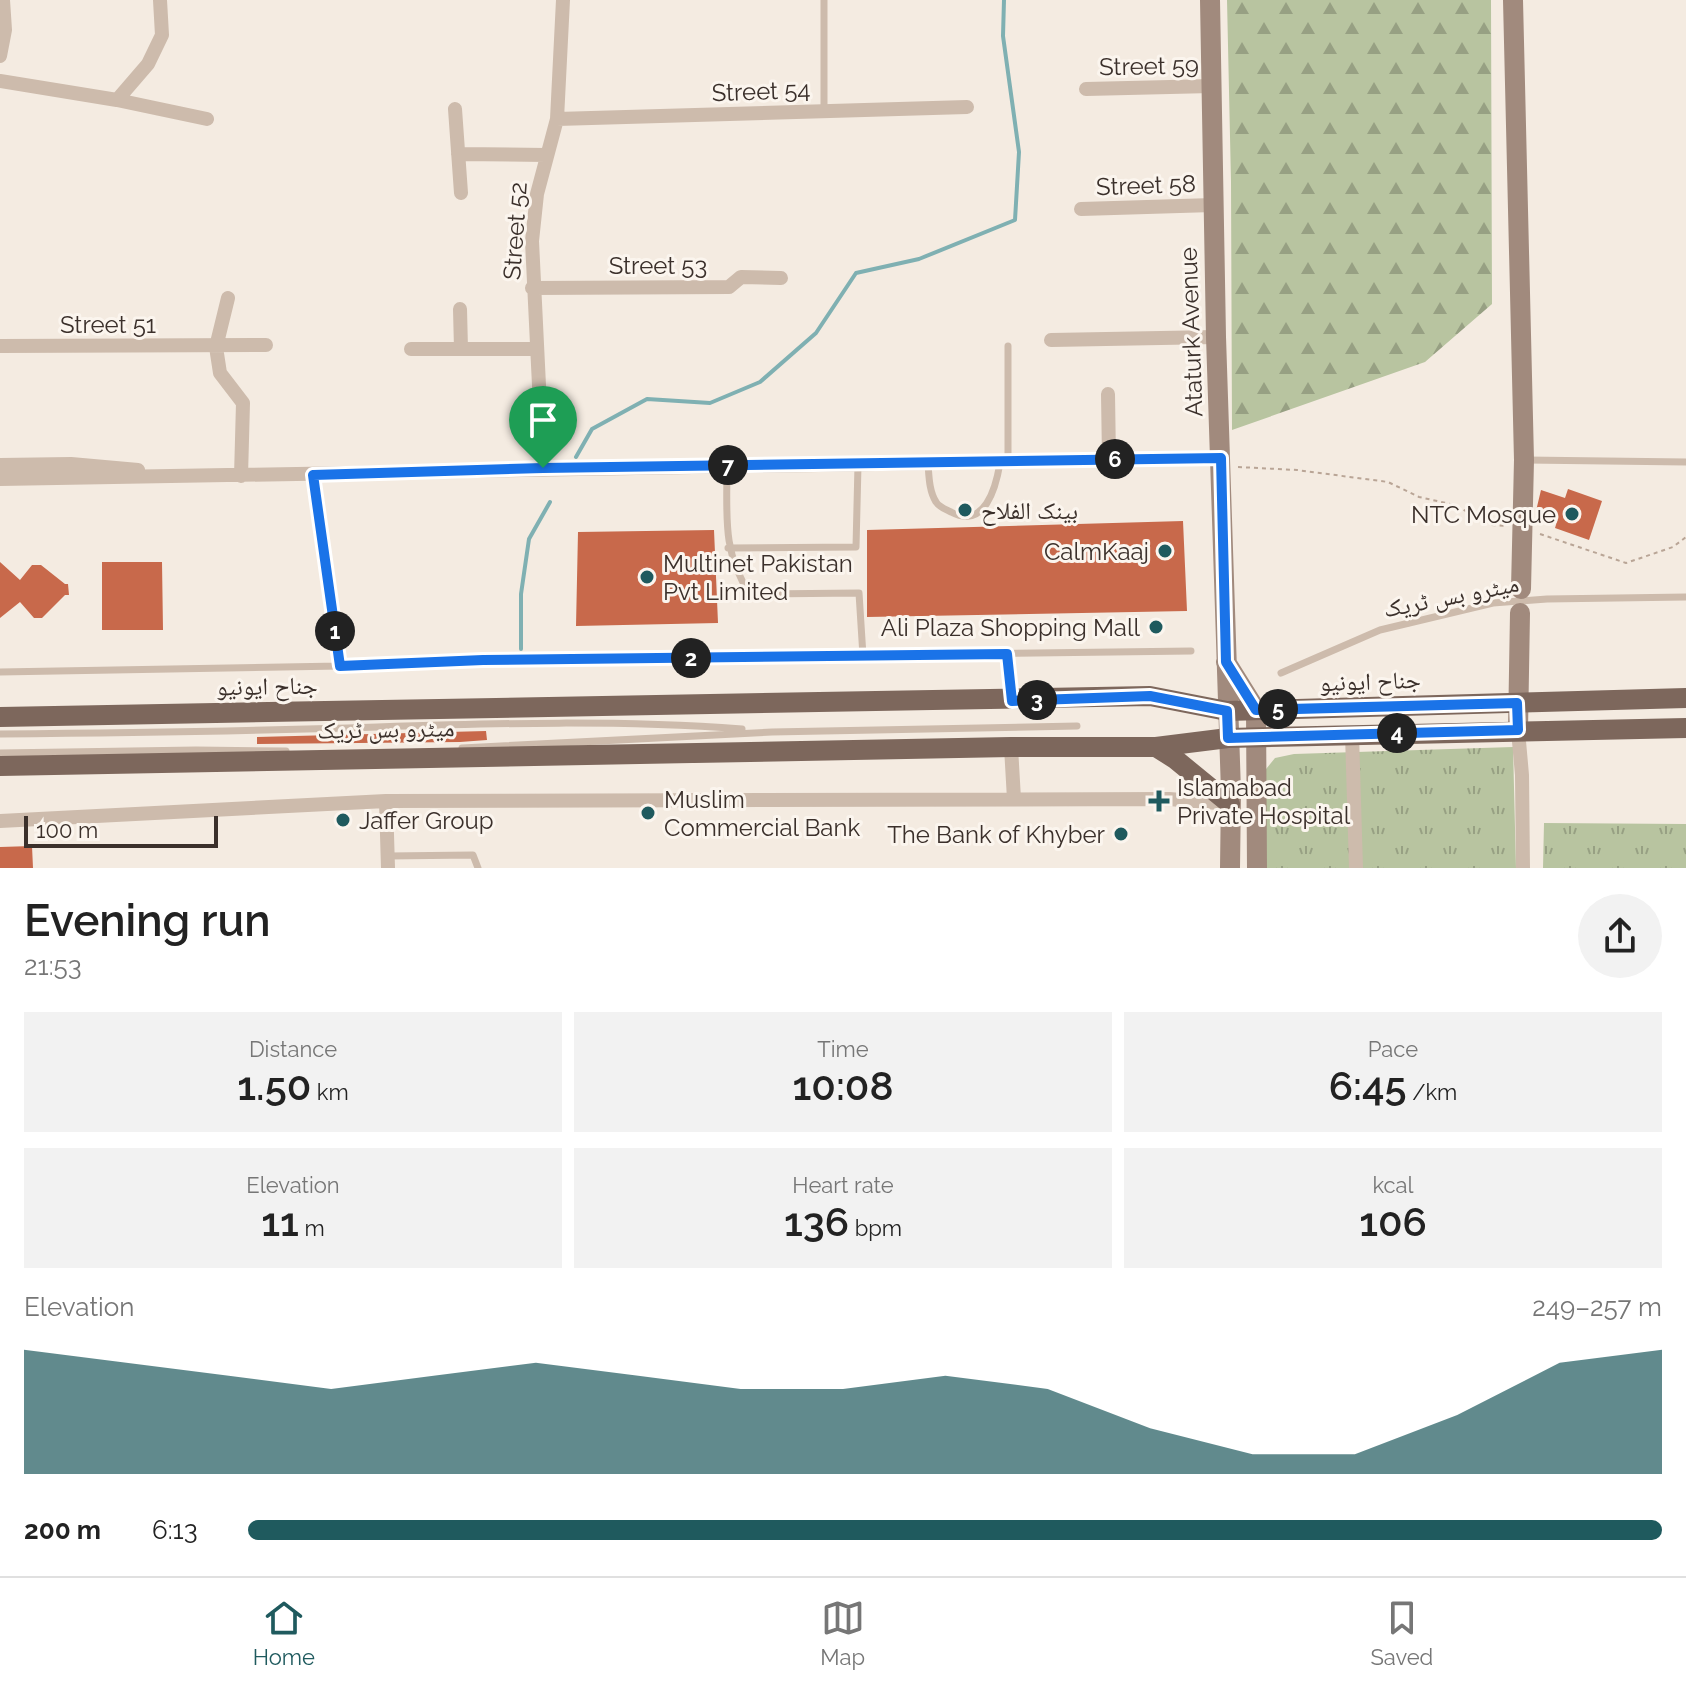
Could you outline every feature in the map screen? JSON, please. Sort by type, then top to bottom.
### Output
[{"type":"main road","name":"جناح ایونیو","points":[[0,717],[1012,701],[1150,696],[1227,711],[1686,698]]},
{"type":"main road","points":[[0,766],[1156,747],[1228,738],[1686,728]]},
{"type":"main road","points":[[1156,747],[1186,767],[1230,804]]},
{"type":"street","points":[[0,56],[5,30],[3,0]]},
{"type":"street","points":[[117,100],[148,64],[162,35],[160,0]]},
{"type":"street","name":"Street 52","points":[[543,468],[532,241],[537,194],[557,119],[563,0]]},
{"type":"street","name":"Ataturk Avenue","points":[[1210,0],[1230,868]]},
{"type":"street","points":[[1513,0],[1524,460],[1521,589]]},
{"type":"street","points":[[0,81],[117,100],[207,119]]},
{"type":"street","name":"Street 59","points":[[1086,89],[1212,86]]},
{"type":"street","name":"Street 54","points":[[557,119],[967,107]]},
{"type":"street","points":[[455,109],[461,193]]},
{"type":"street","points":[[458,154],[546,155]]},
{"type":"street","name":"Street 58","points":[[1081,209],[1213,205]]},
{"type":"street","name":"Street 53","points":[[532,288],[729,287],[741,277],[781,278]]},
{"type":"street","points":[[228,298],[216,347],[220,373],[243,403],[241,476]]},
{"type":"street","points":[[460,309],[461,349]]},
{"type":"street","points":[[1051,340],[1216,337]]},
{"type":"street","name":"Street 51","points":[[0,346],[266,345]]},
{"type":"street","points":[[411,349],[536,349]]},
{"type":"street","points":[[1108,394],[1109,459]]},
{"type":"street","points":[[0,479],[1004,460],[1221,462]]},
{"type":"street","points":[[0,465],[71,464],[127,468],[182,477]]},
{"type":"street","points":[[1520,613],[1517,703],[1523,868]]},
{"type":"street","points":[[1226,662],[1256,710],[1257,868]]},
{"type":"street","points":[[1352,734],[1356,868]]},
{"type":"street","points":[[1011,747],[1014,799]]},
{"type":"street","points":[[0,821],[386,801],[1169,799],[1230,804]]},
{"type":"street","points":[[386,801],[388,862]]},
{"type":"lane","points":[[824,0],[824,111]]},
{"type":"lane","points":[[928,462],[931,492],[938,505],[959,516],[976,514],[986,507],[1004,460],[1008,346]]},
{"type":"lane","points":[[1524,460],[1686,462]]},
{"type":"lane","points":[[728,548],[856,547],[858,463]]},
{"type":"lane","points":[[727,465],[728,548],[737,575],[750,594],[859,593],[863,656]]},
{"type":"lane","points":[[313,475],[340,666]]},
{"type":"lane","name":"میٹرو بس ٹریک","points":[[1281,673],[1380,630],[1493,603],[1686,597]]},
{"type":"lane","points":[[0,672],[340,666],[483,660],[1191,651]]},
{"type":"lane","points":[[1007,654],[1012,701]]},
{"type":"lane","name":"میٹرو بس ٹریک","points":[[0,734],[520,722],[682,725],[772,732]]},
{"type":"lane","name":"میٹرو بس ٹریک","points":[[0,753],[196,750],[379,752],[772,732],[1077,726]]},
{"type":"lane","points":[[388,862],[473,855],[478,868]]},
{"type":"path","points":[[1221,462],[1388,482],[1419,497],[1455,505],[1491,525],[1524,524],[1626,563],[1673,547],[1686,537]]},
{"type":"green space","points":[[1227,0],[1491,0],[1492,304],[1425,362],[1232,430],[1231,182]]},
{"type":"green space","points":[[1513,747],[1516,868],[1264,868],[1262,774],[1275,758],[1294,754]]},
{"type":"green space","points":[[1544,823],[1686,824],[1686,868],[1543,868]]},
{"type":"building","name":"NTC Mosque","points":[[1568,489],[1602,501],[1589,540],[1555,528],[1558,518],[1536,511],[1541,490],[1565,498]]},
{"type":"building","points":[[1183,521],[1187,611],[867,617],[867,530]]},
{"type":"building","name":"Multinet Pakistan Pvt Limited","points":[[714,530],[718,623],[576,626],[578,532]]},
{"type":"building","points":[[0,562],[20,580],[32,565],[41,565],[68,584],[69,595],[65,595],[42,618],[34,618],[20,602],[0,618]]},
{"type":"building","points":[[102,562],[162,562],[163,630],[102,630]]},
{"type":"building","points":[[486,731],[487,740],[460,742],[257,744],[257,737]]},
{"type":"building","points":[[32,846],[33,868],[0,868],[0,847]]},
{"type":"waterway","points":[[576,457],[592,429],[647,399],[710,403],[760,382],[816,333],[856,273],[919,259],[1015,220],[1019,152],[1003,36],[1004,0]]},
{"type":"waterway","points":[[521,649],[521,594],[529,539],[550,502]]},
{"type":"place","name":"بینک الفلاح","points":[[965,510]]},
{"type":"place","name":"NTC Mosque","points":[[1572,514]]},
{"type":"place","name":"CalmKaaj","points":[[1165,551]]},
{"type":"place","name":"Multinet Pakistan Pvt Limited","points":[[647,577]]},
{"type":"place","name":"Ali Plaza Shopping Mall","points":[[1156,627]]},
{"type":"place","name":"Islamabad Private Hospital","points":[[1159,801]]},
{"type":"place","name":"Muslim Commercial Bank","points":[[648,813]]},
{"type":"place","name":"Jaffer Group","points":[[343,820]]},
{"type":"place","name":"The Bank of Khyber","points":[[1121,834]]},
{"type":"route","points":[[1221,458],[1226,662],[1256,710],[1517,703],[1518,730],[1228,738],[1227,711],[1150,696],[1012,701],[1007,654],[483,660],[340,666],[313,475],[543,468],[1221,458]]}]
